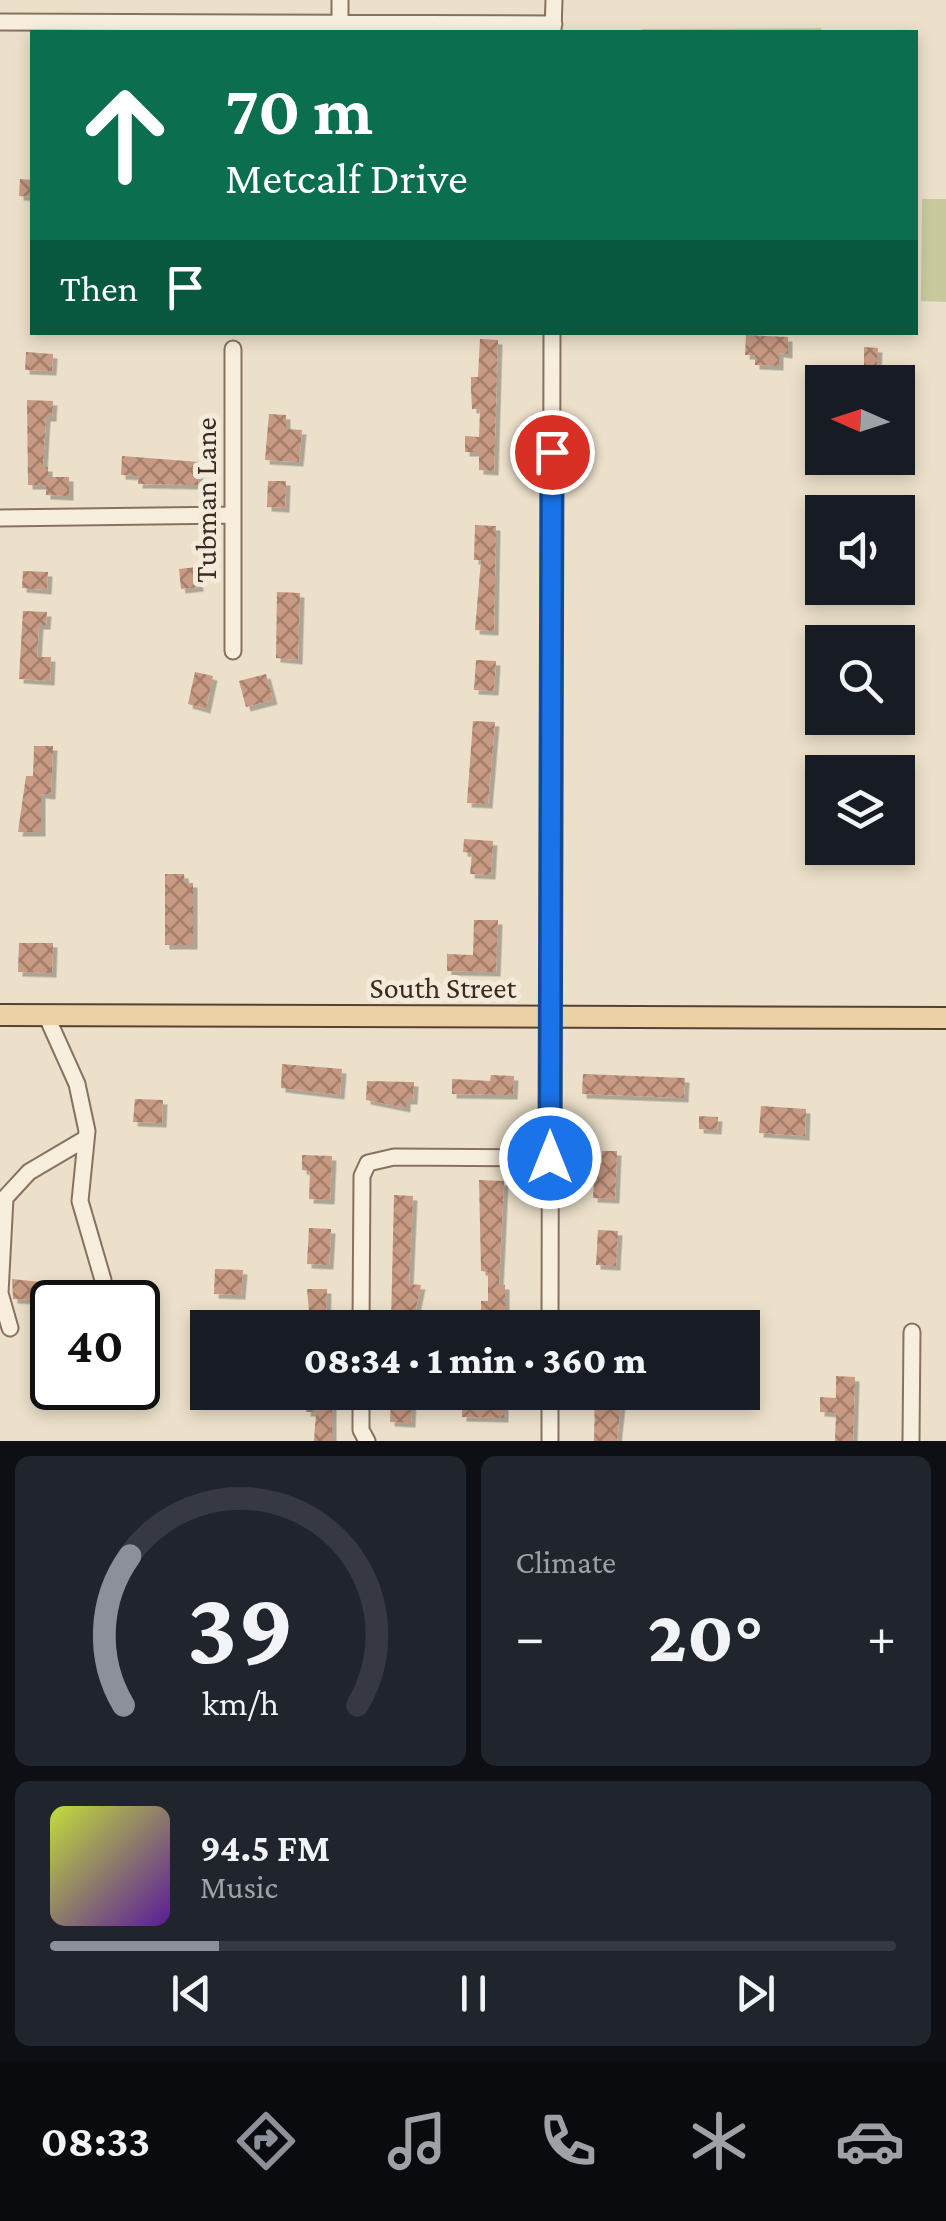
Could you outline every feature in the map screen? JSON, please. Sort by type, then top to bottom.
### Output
[{"type":"main road","name":"South Street","points":[[0,1015],[946,1018]]},
{"type":"street","points":[[340,0],[340,24]]},
{"type":"street","points":[[0,22],[554,28],[554,0]]},
{"type":"street","points":[[550,1310],[552,335]]},
{"type":"street","name":"Tubman Lane","points":[[233,349],[233,651]]},
{"type":"street","points":[[0,518],[232,516]]},
{"type":"street","points":[[46,1016],[77,1084],[86,1139],[80,1201],[103,1280]]},
{"type":"street","points":[[10,1328],[0,1293],[5,1198],[29,1172],[86,1139]]},
{"type":"street","points":[[361,1310],[362,1176],[368,1163],[394,1156],[550,1158]]},
{"type":"street","points":[[911,1441],[912,1332]]},
{"type":"street","points":[[360,1410],[361,1430],[368,1441]]},
{"type":"street","points":[[550,1410],[550,1441]]},
{"type":"green space","points":[[821,28],[821,30],[642,30]]},
{"type":"green space","points":[[922,199],[946,199],[946,302],[921,301]]},
{"type":"building","points":[[20,179],[30,180],[30,197],[19,196]]},
{"type":"building","points":[[746,335],[788,337],[788,354],[779,353],[779,366],[755,365],[755,355],[745,355]]},
{"type":"building","points":[[480,339],[498,340],[494,471],[479,470],[479,452],[465,452],[465,436],[479,437],[480,409],[472,409],[471,377],[478,377]]},
{"type":"building","points":[[864,347],[878,348],[877,365],[864,365]]},
{"type":"building","points":[[26,352],[53,354],[52,371],[25,370]]},
{"type":"building","points":[[27,400],[53,401],[52,417],[46,417],[43,467],[48,467],[48,477],[69,477],[69,496],[46,495],[46,485],[28,485]]},
{"type":"building","points":[[269,414],[286,415],[286,429],[302,430],[299,462],[265,460]]},
{"type":"building","points":[[122,456],[199,462],[198,485],[138,484],[139,476],[121,475]]},
{"type":"building","points":[[268,481],[286,481],[285,508],[267,507]]},
{"type":"building","points":[[475,525],[496,526],[494,631],[475,630],[481,560],[474,560]]},
{"type":"building","points":[[197,567],[199,587],[181,589],[179,569]]},
{"type":"building","points":[[23,571],[48,572],[47,590],[22,588]]},
{"type":"building","points":[[277,592],[300,593],[298,660],[276,658]]},
{"type":"building","points":[[23,611],[47,612],[46,625],[39,625],[37,657],[51,657],[50,681],[19,679]]},
{"type":"building","points":[[476,660],[496,661],[494,691],[474,690]]},
{"type":"building","points":[[195,672],[213,676],[206,709],[188,704]]},
{"type":"building","points":[[266,674],[273,700],[246,707],[239,681]]},
{"type":"building","points":[[473,721],[495,722],[488,804],[467,803]]},
{"type":"building","points":[[34,746],[53,746],[51,795],[41,794],[41,832],[18,832],[26,776],[33,776]]},
{"type":"building","points":[[464,839],[493,841],[491,875],[470,874],[472,853],[463,852]]},
{"type":"building","points":[[165,874],[184,874],[185,883],[193,883],[193,945],[165,945]]},
{"type":"building","points":[[474,920],[498,920],[496,972],[447,971],[447,954],[473,955]]},
{"type":"building","points":[[19,943],[53,943],[52,973],[18,972]]},
{"type":"building","points":[[282,1064],[342,1069],[340,1095],[281,1088]]},
{"type":"building","points":[[583,1074],[685,1078],[684,1098],[582,1094]]},
{"type":"building","points":[[491,1075],[514,1076],[513,1095],[452,1094],[452,1079],[490,1081]]},
{"type":"building","points":[[367,1081],[414,1082],[413,1100],[406,1100],[406,1108],[366,1100]]},
{"type":"building","points":[[135,1099],[163,1100],[162,1123],[133,1122]]},
{"type":"building","points":[[761,1106],[806,1109],[805,1136],[759,1133]]},
{"type":"building","points":[[699,1116],[718,1117],[717,1130],[699,1129]]},
{"type":"building","points":[[602,1151],[617,1151],[615,1199],[593,1198],[595,1163],[602,1163]]},
{"type":"building","points":[[302,1155],[332,1156],[330,1200],[309,1199],[310,1171],[302,1170]]},
{"type":"building","points":[[479,1180],[504,1181],[499,1285],[505,1285],[505,1310],[481,1310],[481,1301],[488,1301],[488,1272],[481,1271]]},
{"type":"building","points":[[394,1195],[413,1196],[409,1284],[421,1285],[416,1310],[391,1310]]},
{"type":"building","points":[[309,1228],[331,1229],[329,1265],[307,1264]]},
{"type":"building","points":[[598,1230],[618,1231],[616,1266],[596,1265]]},
{"type":"building","points":[[215,1269],[243,1270],[241,1295],[214,1294]]},
{"type":"building","points":[[12,1279],[30,1281],[30,1300],[13,1299]]},
{"type":"building","points":[[307,1289],[327,1289],[326,1310],[309,1310]]},
{"type":"building","points":[[836,1376],[855,1377],[853,1441],[835,1441],[836,1413],[820,1412],[820,1397],[836,1398]]},
{"type":"building","points":[[332,1410],[332,1441],[314,1441],[316,1412],[306,1412]]},
{"type":"building","points":[[390,1410],[411,1410],[411,1423],[390,1422]]},
{"type":"building","points":[[462,1410],[504,1410],[504,1418],[462,1417]]},
{"type":"building","points":[[595,1410],[620,1410],[617,1441],[594,1441]]},
{"type":"route","points":[[550,1158],[552,452]]}]
